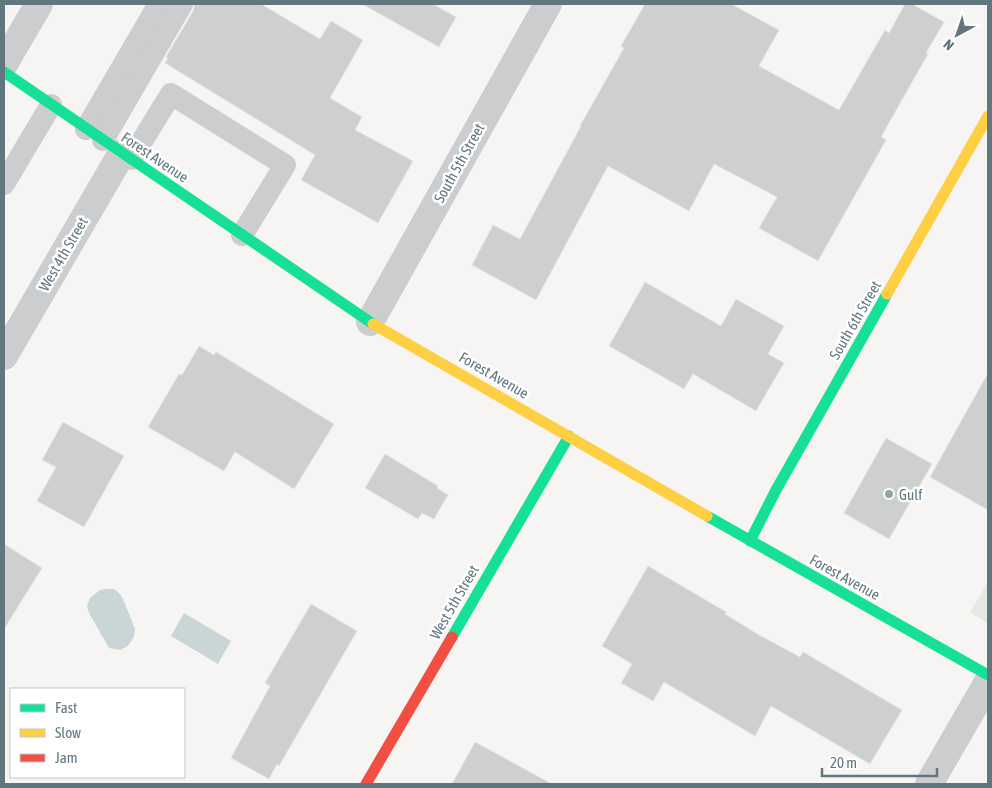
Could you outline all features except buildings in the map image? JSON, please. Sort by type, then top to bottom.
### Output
[{"type":"main road","name":"Forest Avenue","points":[[4,72],[370,322],[750,541],[988,675]]},
{"type":"main road","name":"South 6th Street","points":[[750,541],[780,482],[988,116]]},
{"type":"main road","name":"West 5th Street","points":[[366,784],[569,436]]},
{"type":"street","points":[[4,64],[39,4]]},
{"type":"street","name":"South 5th Street","points":[[370,322],[548,4]]},
{"type":"street","name":"West 4th Street","points":[[4,356],[111,145]]},
{"type":"street","points":[[929,784],[988,682]]},
{"type":"lane","points":[[111,145],[159,4]]},
{"type":"lane","points":[[111,145],[182,4]]},
{"type":"lane","points":[[111,145],[171,94],[285,165],[242,235]]},
{"type":"lane","points":[[4,184],[51,105]]},
{"type":"shaded area","points":[[988,582],[988,623],[970,612]]},
{"type":"shaded area","points":[[114,589],[119,593],[135,629],[130,643],[120,650],[109,648],[87,606],[90,598],[100,590]]},
{"type":"shaded area","points":[[184,613],[231,641],[218,664],[171,636]]},
{"type":"traffic: fast","points":[[4,72],[373,324]]},
{"type":"traffic: fast","points":[[750,541],[776,490],[887,294]]},
{"type":"traffic: fast","points":[[452,637],[569,436]]},
{"type":"traffic: fast","points":[[707,516],[988,675]]},
{"type":"traffic: slow","points":[[887,294],[988,116]]},
{"type":"traffic: slow","points":[[373,324],[707,516]]},
{"type":"traffic: jam","points":[[366,784],[452,637]]},
{"type":"place","name":"Gulf","points":[[889,494]]}]
